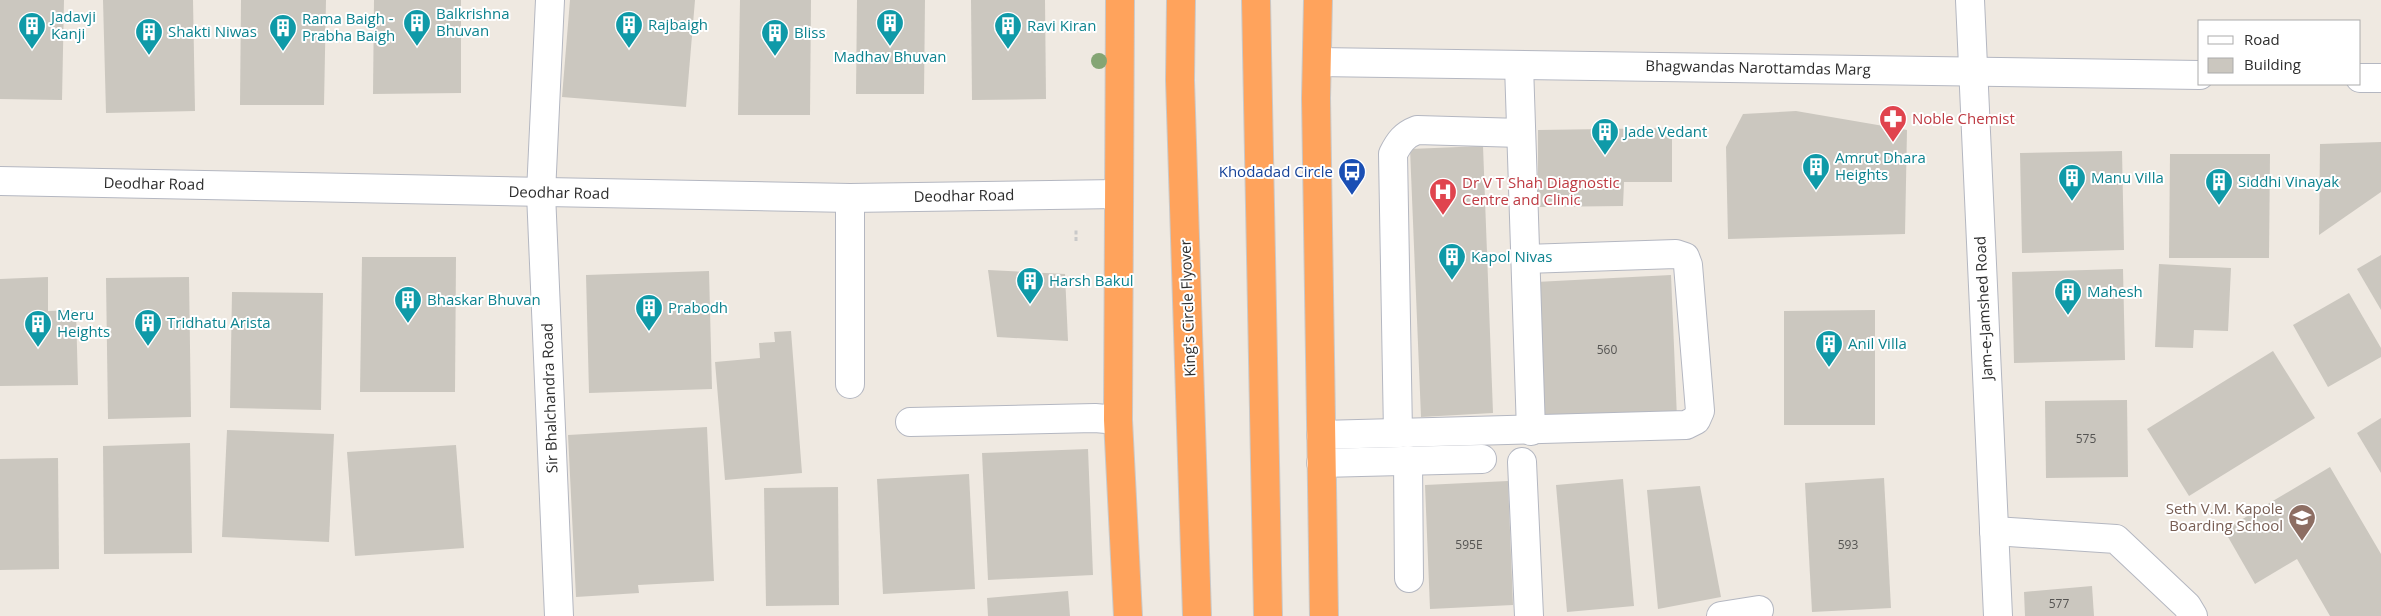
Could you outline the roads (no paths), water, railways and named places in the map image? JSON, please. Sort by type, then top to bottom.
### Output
[{"type":"highway","points":[[1120,0],[1118,420],[1128,616]]},
{"type":"highway","name":"King's Circle Flyover","points":[[1181,0],[1180,80],[1198,616]]},
{"type":"highway","points":[[1256,0],[1268,616]]},
{"type":"highway","points":[[1318,0],[1316,98],[1324,616]]},
{"type":"street","name":"Sir Bhalchandra Road","points":[[550,0],[541,193],[559,616]]},
{"type":"street","name":"Jam-e-Jamshed Road","points":[[1970,0],[1998,616]]},
{"type":"street","name":"Bhagwandas Narottamdas Marg","points":[[1317,62],[1973,70],[2198,75]]},
{"type":"street","points":[[1519,65],[1531,430]]},
{"type":"street","points":[[2361,78],[2381,78]]},
{"type":"street","points":[[1398,433],[1393,154],[1399,142],[1408,133],[1417,130],[1521,133]]},
{"type":"street","name":"Deodhar Road","points":[[0,181],[850,198],[1118,194]]},
{"type":"street","points":[[850,198],[850,384]]},
{"type":"street","points":[[1321,435],[1686,425],[1696,420],[1700,411],[1688,265],[1685,257],[1676,254],[1525,259]]},
{"type":"street","points":[[910,422],[1095,418],[1118,420]]},
{"type":"street","points":[[1321,463],[1482,458]]},
{"type":"street","points":[[1408,460],[1409,578]]},
{"type":"street","points":[[1522,462],[1529,616]]},
{"type":"street","points":[[1994,530],[2116,539],[2187,606],[2193,616]]},
{"type":"street","points":[[1721,616],[1759,610]]},
{"type":"place","name":"Balkrishna Bhuvan","points":[[417,47]]},
{"type":"place","name":"Madhav Bhuvan","points":[[890,47]]},
{"type":"place","name":"Rajbaigh","points":[[629,49]]},
{"type":"place","name":"Jadavji Kanji","points":[[32,50]]},
{"type":"place","name":"Ravi Kiran","points":[[1008,50]]},
{"type":"place","name":"Rama Baigh - Prabha Baigh","points":[[283,52]]},
{"type":"place","name":"Shakti Niwas","points":[[149,56]]},
{"type":"place","name":"Bliss","points":[[775,57]]},
{"type":"place","name":"Noble Chemist","points":[[1893,143]]},
{"type":"place","name":"Jade Vedant","points":[[1605,156]]},
{"type":"place","name":"Amrut Dhara Heights","points":[[1816,191]]},
{"type":"place","name":"Khodadad Circle","points":[[1352,196]]},
{"type":"place","name":"Manu Villa","points":[[2072,202]]},
{"type":"place","name":"Siddhi Vinayak","points":[[2219,206]]},
{"type":"place","name":"Dr V T Shah Diagnostic Centre and Clinic","points":[[1443,216]]},
{"type":"place","name":"Kapol Nivas","points":[[1452,281]]},
{"type":"place","name":"Harsh Bakul","points":[[1030,305]]},
{"type":"place","name":"Mahesh","points":[[2068,316]]},
{"type":"place","name":"Bhaskar Bhuvan","points":[[408,324]]},
{"type":"place","name":"Prabodh","points":[[649,332]]},
{"type":"place","name":"Tridhatu Arista","points":[[148,347]]},
{"type":"place","name":"Meru Heights","points":[[38,348]]},
{"type":"place","name":"Anil Villa","points":[[1829,368]]},
{"type":"place","name":"Seth V.M. Kapole Boarding School","points":[[2302,542]]}]
